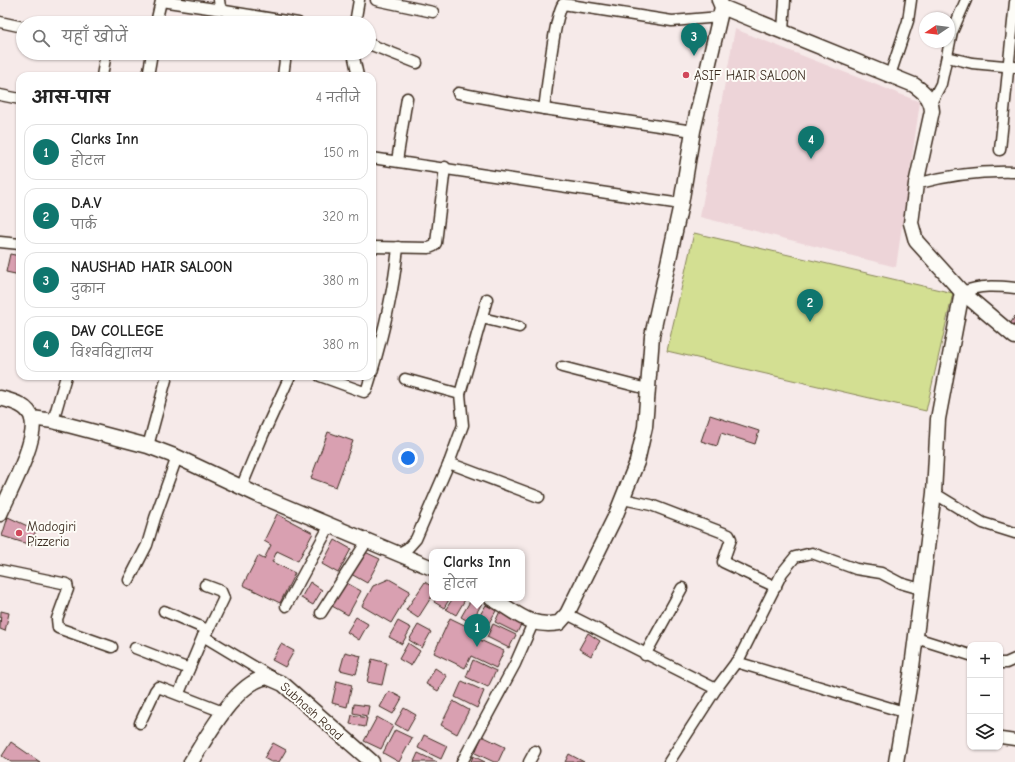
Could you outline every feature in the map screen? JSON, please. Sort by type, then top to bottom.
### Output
[{"type":"street","points":[[356,16],[359,0]]},
{"type":"street","points":[[376,0],[399,2],[433,12]]},
{"type":"street","points":[[782,31],[785,0]]},
{"type":"street","points":[[890,75],[908,21],[911,0]]},
{"type":"street","points":[[931,103],[940,84],[952,32],[966,0]]},
{"type":"street","points":[[157,16],[160,1],[221,5],[265,16]]},
{"type":"street","points":[[544,109],[560,8],[563,4],[575,2],[657,20],[672,21],[721,6],[914,84],[925,93],[931,103],[932,111],[916,184],[912,223],[916,240],[962,292],[1015,337]]},
{"type":"street","points":[[1000,150],[1012,67],[1015,2]]},
{"type":"street","points":[[496,601],[533,623],[547,625],[559,623],[566,614],[623,499],[637,462],[644,427],[652,336],[681,204],[693,131],[721,6]]},
{"type":"street","points":[[0,22],[16,25]]},
{"type":"street","points":[[376,47],[418,63]]},
{"type":"street","points":[[947,58],[1012,67]]},
{"type":"street","points":[[103,72],[105,60]]},
{"type":"street","points":[[149,72],[151,60]]},
{"type":"street","points":[[284,72],[285,60]]},
{"type":"street","points":[[355,60],[357,72]]},
{"type":"street","points":[[458,93],[544,109],[693,131]]},
{"type":"street","points":[[0,95],[16,98]]},
{"type":"street","points":[[396,161],[407,98]]},
{"type":"street","points":[[376,158],[445,167],[681,204]]},
{"type":"street","points":[[376,246],[434,246],[445,167]]},
{"type":"street","points":[[916,184],[946,176],[1015,172]]},
{"type":"street","points":[[0,242],[16,244]]},
{"type":"street","points":[[376,346],[387,320],[395,280],[398,247]]},
{"type":"street","points":[[962,292],[974,288],[994,285],[1015,288]]},
{"type":"street","points":[[896,762],[916,638],[934,493],[938,419],[962,292]]},
{"type":"street","points":[[399,553],[408,548],[416,539],[449,463],[463,425],[460,394],[464,374],[487,299]]},
{"type":"street","points":[[482,318],[519,328]]},
{"type":"street","points":[[562,367],[647,389]]},
{"type":"street","points":[[406,379],[460,394]]},
{"type":"street","points":[[53,421],[65,380]]},
{"type":"street","points":[[148,446],[166,380]]},
{"type":"street","points":[[241,488],[263,434],[288,380]]},
{"type":"street","points":[[331,380],[364,392],[367,389],[370,380]]},
{"type":"street","points":[[0,398],[22,406],[32,418],[33,429],[27,453],[0,514]]},
{"type":"street","points":[[32,418],[53,421],[148,446],[177,457],[241,488],[429,567]]},
{"type":"street","points":[[129,580],[147,545],[177,457]]},
{"type":"street","points":[[449,463],[539,497]]},
{"type":"street","points":[[934,493],[983,523],[1015,533]]},
{"type":"street","points":[[623,499],[651,504],[729,535],[731,539],[723,562],[776,587]]},
{"type":"street","points":[[286,606],[330,525]]},
{"type":"street","points":[[321,614],[367,541]]},
{"type":"street","points":[[669,762],[736,662],[782,573],[795,557],[812,553],[852,568],[880,573],[900,583],[921,589]]},
{"type":"street","points":[[0,570],[67,584],[68,589],[57,619],[58,628],[112,648]]},
{"type":"street","points":[[179,693],[205,633],[224,595],[221,591],[205,585]]},
{"type":"street","points":[[645,655],[682,588]]},
{"type":"street","points":[[164,611],[205,633],[277,680]]},
{"type":"street","points":[[566,614],[716,690]]},
{"type":"street","points":[[462,762],[515,664],[533,623]]},
{"type":"street","points":[[916,638],[967,654]]},
{"type":"street","points":[[135,648],[189,669]]},
{"type":"street","points":[[1003,663],[1015,659]]},
{"type":"street","points":[[736,662],[904,712]]},
{"type":"street","name":"Subhash Road","points":[[192,762],[223,712],[244,691],[258,680],[267,677],[277,680],[372,762]]},
{"type":"street","points":[[140,722],[156,688],[162,687],[223,712]]},
{"type":"street","points":[[1003,738],[1015,740]]},
{"type":"street","points":[[529,762],[535,751]]},
{"type":"shaded area","points":[[735,29],[920,102],[896,267],[700,217]]},
{"type":"green space","points":[[694,233],[953,293],[926,411],[667,351]]},
{"type":"building","points":[[10,254],[16,255],[16,274],[6,272]]},
{"type":"building","points":[[1015,316],[1015,334],[1007,329]]},
{"type":"building","points":[[710,415],[759,431],[755,444],[721,433],[717,446],[701,441]]},
{"type":"building","points":[[328,432],[353,441],[336,487],[311,478]]},
{"type":"building","points":[[277,514],[313,533],[298,561],[277,551],[272,562],[295,573],[280,603],[243,585],[258,556],[264,559],[271,545],[264,541]]},
{"type":"building","name":"Madogiri Pizzeria","points":[[8,517],[36,530],[31,545],[2,536]]},
{"type":"building","points":[[335,540],[351,549],[338,573],[322,564]]},
{"type":"building","points":[[363,551],[380,559],[367,583],[351,574]]},
{"type":"building","points":[[389,579],[410,591],[391,623],[362,606],[373,586]]},
{"type":"building","points":[[310,582],[322,590],[313,605],[301,598]]},
{"type":"building","points":[[345,582],[361,591],[348,615],[332,606]]},
{"type":"building","points":[[425,582],[429,585],[429,601],[418,618],[406,610]]},
{"type":"building","points":[[434,601],[448,601],[444,608]]},
{"type":"building","points":[[451,601],[464,601],[456,615],[446,609]]},
{"type":"building","points":[[470,601],[478,601],[482,603],[471,623],[461,617]]},
{"type":"building","points":[[486,605],[496,611],[484,631],[474,625]]},
{"type":"building","points":[[501,609],[523,620],[517,633],[495,622]]},
{"type":"building","points":[[1,611],[9,613],[5,631],[0,629]]},
{"type":"building","points":[[356,617],[368,624],[359,640],[347,632]]},
{"type":"building","points":[[450,618],[483,634],[480,640],[504,651],[496,668],[471,656],[465,668],[434,653]]},
{"type":"building","points":[[398,621],[411,628],[402,644],[389,637]]},
{"type":"building","points":[[493,624],[516,635],[509,648],[487,637]]},
{"type":"building","points":[[418,625],[431,632],[422,648],[409,640]]},
{"type":"building","points":[[588,633],[600,641],[591,656],[579,649]]},
{"type":"building","points":[[408,643],[420,651],[411,666],[399,659]]},
{"type":"building","points":[[281,644],[294,651],[285,667],[272,660]]},
{"type":"building","points":[[345,652],[361,656],[356,674],[340,670]]},
{"type":"building","points":[[372,659],[387,663],[382,685],[367,682]]},
{"type":"building","points":[[473,660],[496,671],[488,687],[466,677]]},
{"type":"building","points":[[435,668],[447,676],[438,691],[426,684]]},
{"type":"building","points":[[337,681],[352,685],[347,707],[332,703]]},
{"type":"building","points":[[462,681],[484,691],[477,708],[455,697]]},
{"type":"building","points":[[389,691],[402,698],[393,714],[380,707]]},
{"type":"building","points":[[453,701],[469,710],[457,734],[441,725]]},
{"type":"building","points":[[354,704],[369,706],[367,716],[353,713]]},
{"type":"building","points":[[404,708],[416,715],[407,731],[395,724]]},
{"type":"building","points":[[352,715],[367,718],[365,727],[350,724]]},
{"type":"building","points":[[377,717],[393,726],[381,749],[364,741]]},
{"type":"building","points":[[395,730],[412,738],[399,762],[383,753]]},
{"type":"building","points":[[424,735],[447,746],[441,759],[418,748]]},
{"type":"building","points":[[482,736],[505,747],[498,762],[494,762],[475,753]]},
{"type":"building","points":[[11,742],[40,762],[11,762],[2,756]]},
{"type":"building","points":[[273,743],[286,750],[279,762],[271,762],[264,758]]},
{"type":"building","points":[[418,753],[437,762],[414,762]]},
{"type":"building","points":[[569,754],[584,762],[565,762]]},
{"type":"building","points":[[473,756],[485,762],[471,762]]},
{"type":"place","name":"NAUSHAD HAIR SALOON","points":[[694,56]]},
{"type":"place","name":"ASIF HAIR SALOON","points":[[686,75]]},
{"type":"place","name":"DAV COLLEGE","points":[[811,159]]},
{"type":"place","name":"D.A.V","points":[[810,322]]},
{"type":"place","name":"Madogiri Pizzeria","points":[[19,533]]},
{"type":"place","name":"Clarks Inn","points":[[477,647]]}]
